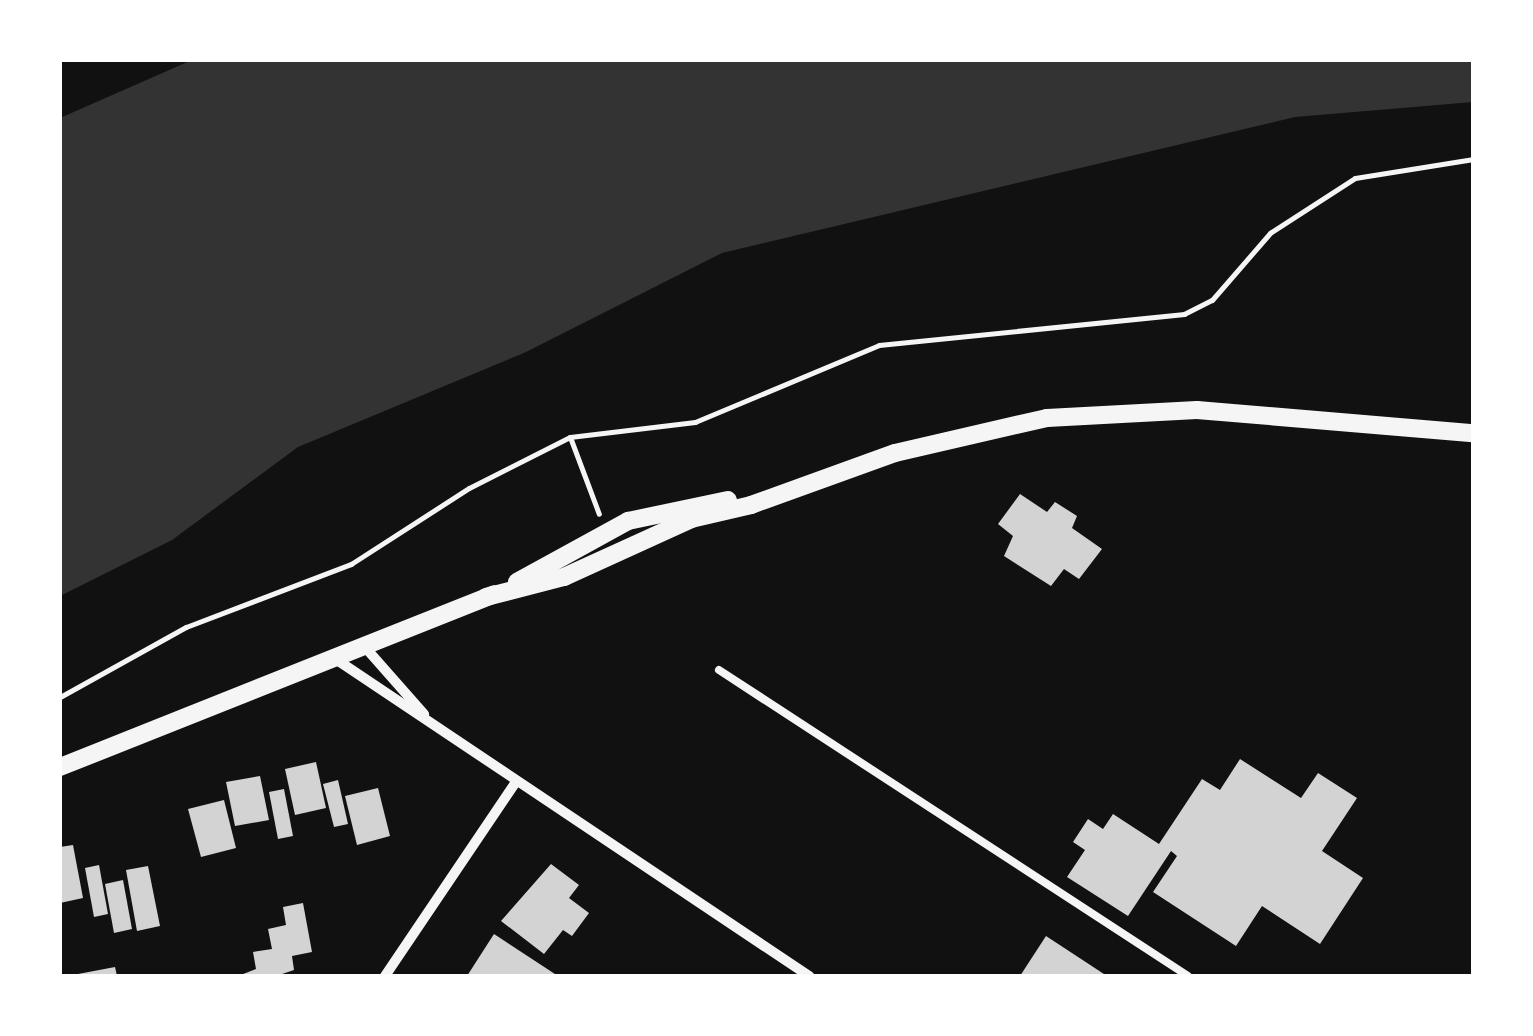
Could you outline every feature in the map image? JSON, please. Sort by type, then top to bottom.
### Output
[{"type":"street","points":[[486,597],[564,577],[691,519],[994,427],[1092,412],[1283,414],[1473,433]]},
{"type":"street","points":[[60,767],[486,597],[605,531],[674,508],[787,491]]},
{"type":"street","points":[[364,646],[444,731]]},
{"type":"street","points":[[334,658],[809,976]]},
{"type":"street","points":[[385,976],[516,782]]},
{"type":"lane","points":[[719,670],[1188,976]]},
{"type":"path","points":[[60,697],[186,627],[351,564],[469,488],[570,437],[694,422],[879,345],[1184,314],[1212,300],[1270,234],[1355,178],[1473,159]]},
{"type":"path","points":[[570,437],[605,531]]},
{"type":"shaded area","points":[[192,60],[1473,60],[1473,102],[1295,117],[722,253],[526,352],[298,447],[172,540],[60,596],[60,118]]},
{"type":"building","points":[[1020,494],[1047,512],[1055,502],[1077,516],[1072,528],[1102,549],[1079,579],[1064,569],[1051,586],[1004,556],[1013,536],[998,524]]},
{"type":"building","points":[[1240,759],[1301,798],[1318,773],[1357,798],[1322,851],[1363,878],[1320,944],[1262,906],[1236,946],[1153,892],[1177,856],[1171,851],[1128,916],[1067,877],[1085,850],[1073,842],[1088,819],[1103,829],[1113,814],[1159,844],[1202,779],[1220,790]]},
{"type":"building","points":[[316,762],[326,808],[295,815],[285,769]]},
{"type":"building","points":[[260,776],[269,820],[235,826],[226,782]]},
{"type":"building","points":[[338,780],[348,824],[334,827],[323,784]]},
{"type":"building","points":[[378,788],[390,836],[357,845],[345,796]]},
{"type":"building","points":[[284,789],[293,836],[278,839],[269,792]]},
{"type":"building","points":[[224,800],[236,848],[201,857],[188,809]]},
{"type":"building","points":[[73,845],[83,898],[60,903],[60,847]]},
{"type":"building","points":[[551,864],[579,885],[569,898],[589,913],[572,936],[563,930],[544,954],[501,921]]},
{"type":"building","points":[[99,865],[108,914],[94,917],[85,868]]},
{"type":"building","points":[[148,866],[160,926],[137,931],[126,870]]},
{"type":"building","points":[[123,880],[132,929],[114,933],[105,884]]},
{"type":"building","points":[[303,903],[312,952],[292,956],[294,970],[276,976],[238,976],[256,969],[253,952],[272,949],[268,929],[286,925],[283,907]]},
{"type":"building","points":[[494,934],[558,976],[467,976]]},
{"type":"building","points":[[1046,936],[1107,976],[1020,976]]},
{"type":"building","points":[[115,967],[117,976],[78,976],[78,974]]}]
